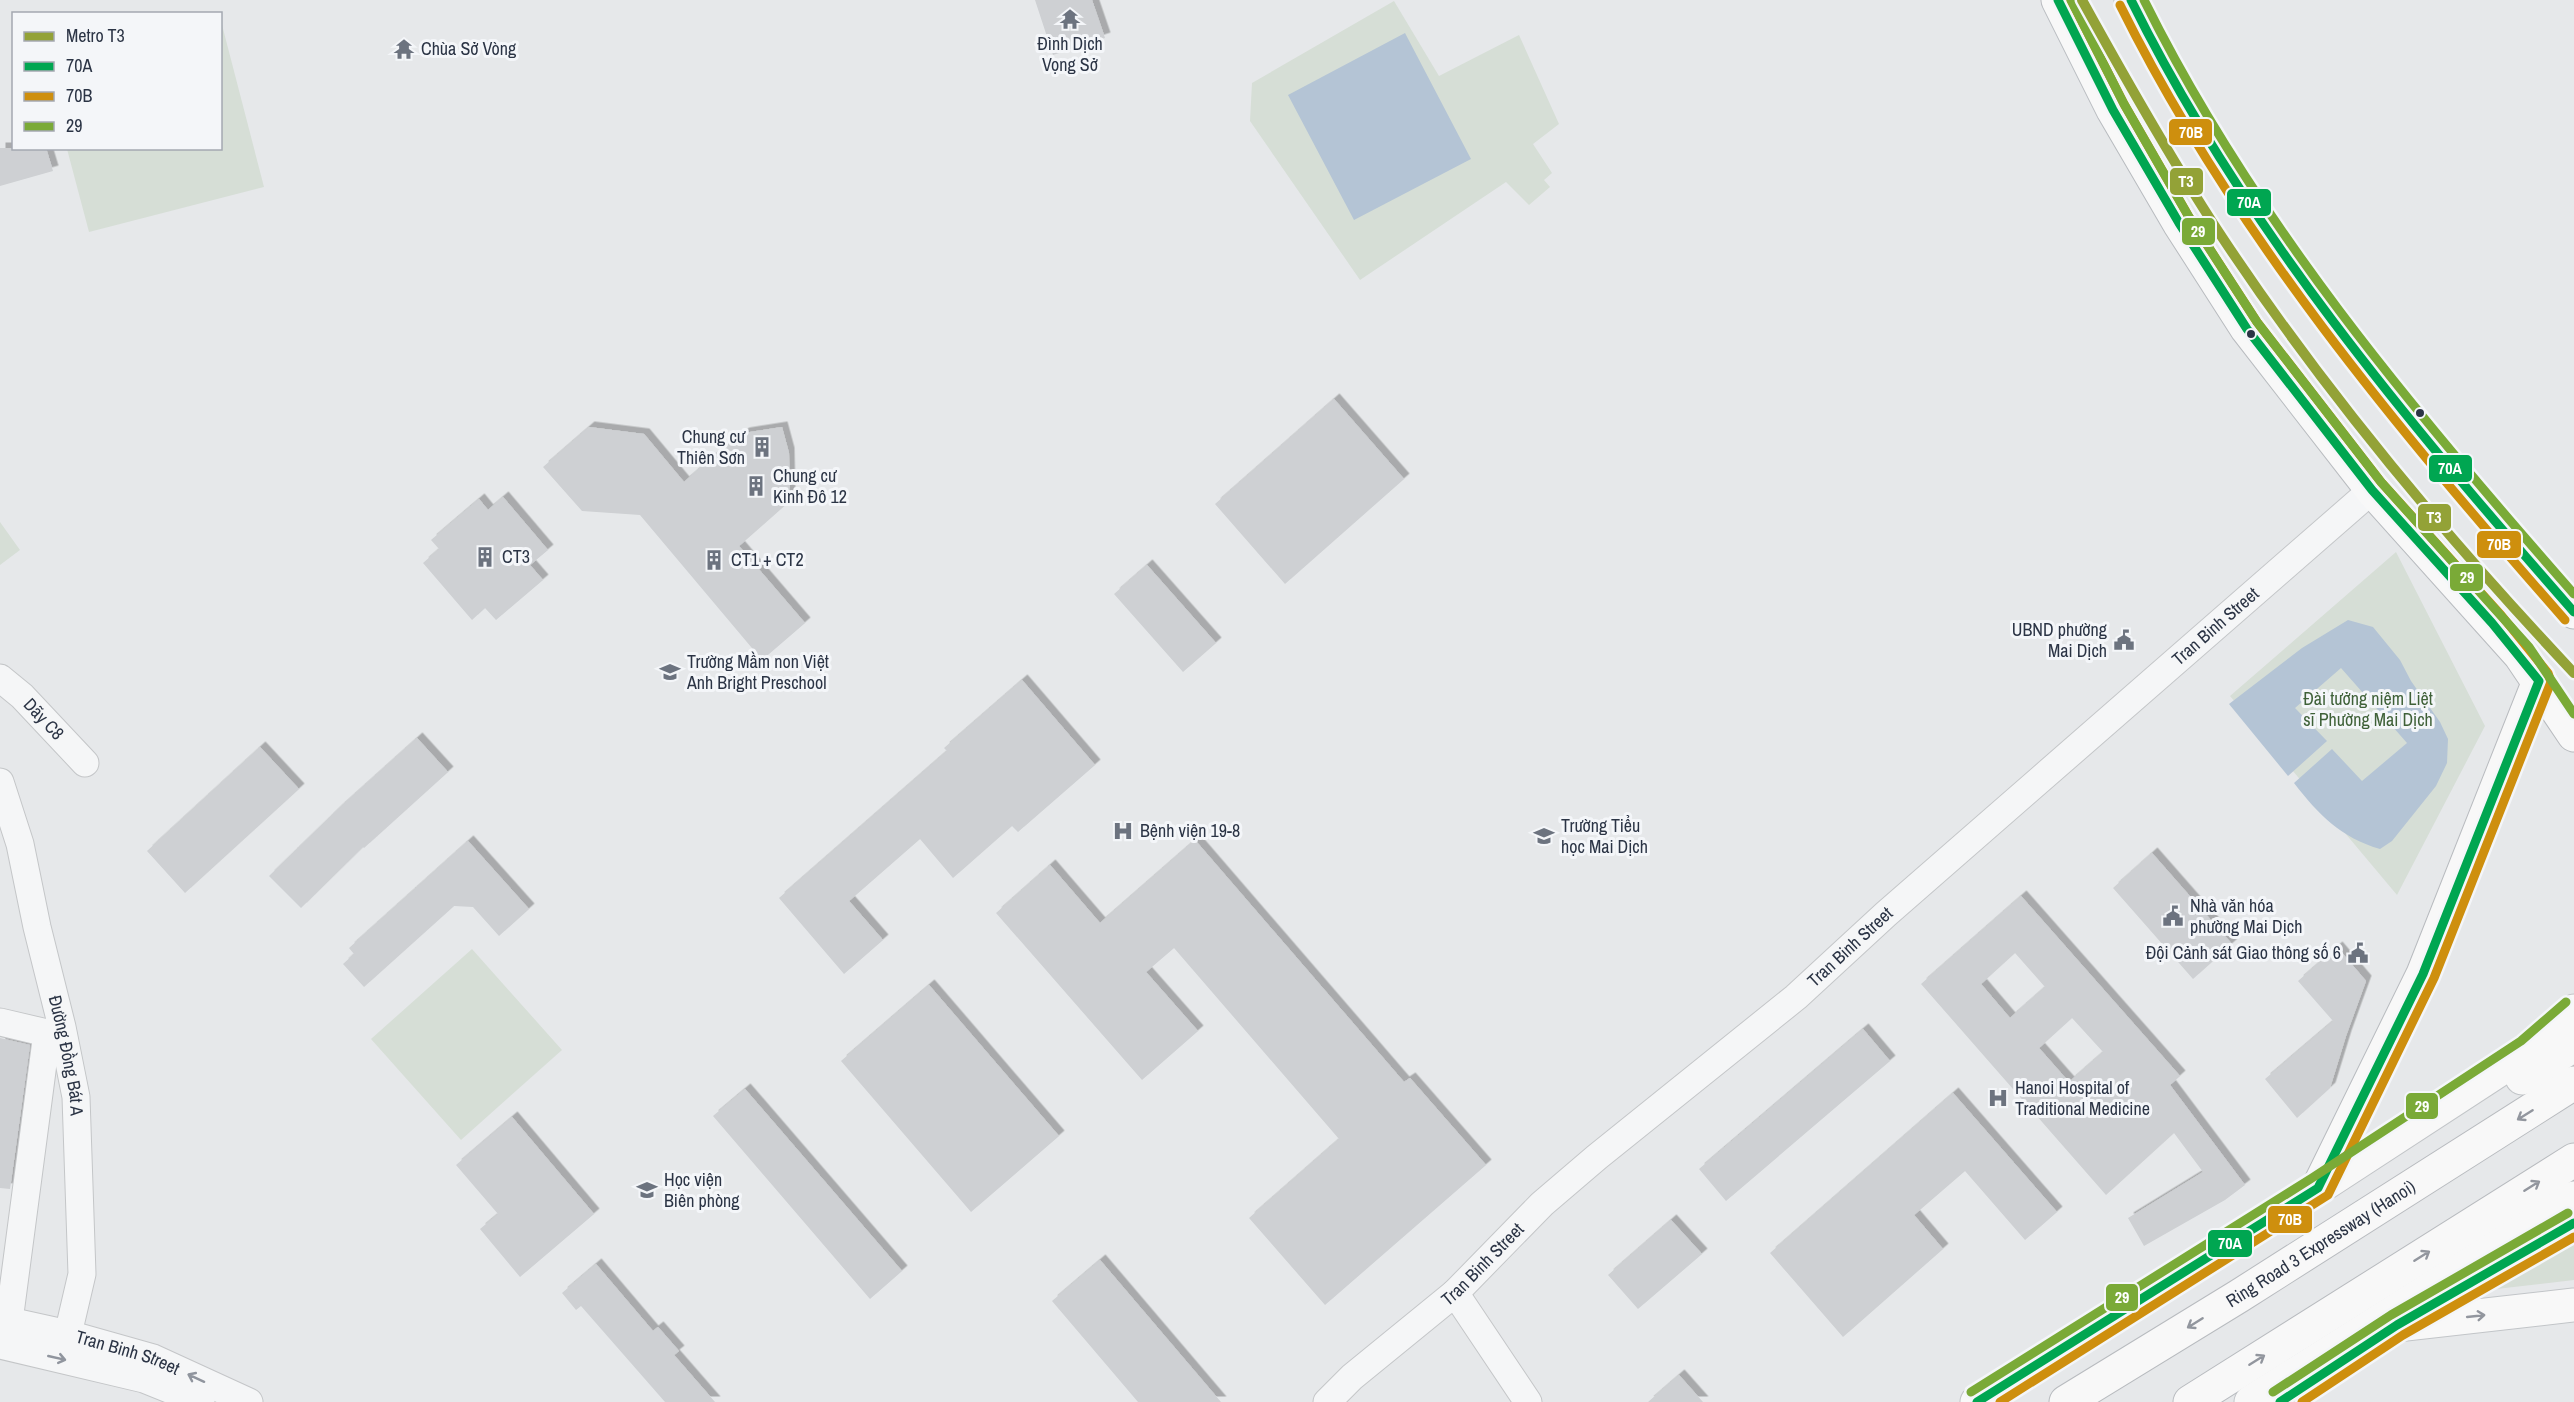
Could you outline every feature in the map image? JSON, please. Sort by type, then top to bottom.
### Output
[{"type":"main road","points":[[2058,0],[2113,110],[2179,223],[2247,329],[2372,490],[2492,623],[2539,681],[2574,735]]},
{"type":"main road","points":[[2131,0],[2144,28],[2204,132],[2257,216],[2311,291],[2432,448],[2574,612]]},
{"type":"main road","points":[[2318,1188],[2423,974],[2539,681]]},
{"type":"main road","points":[[1977,1402],[2318,1188],[2528,1051],[2574,1011]]},
{"type":"main road","points":[[2005,1402],[2574,1045]]},
{"type":"main road","name":"Ring Road 3 Expressway (Hanoi)","points":[[2066,1402],[2239,1296],[2574,1083]]},
{"type":"main road","points":[[2190,1402],[2574,1160]]},
{"type":"main road","points":[[2251,1402],[2574,1198]]},
{"type":"main road","points":[[2280,1402],[2397,1325],[2574,1223]]},
{"type":"main road","points":[[2397,1325],[2574,1305]]},
{"type":"street","name":"Tran Binh Street","points":[[1327,1402],[1352,1377],[1455,1293],[1542,1204],[1796,997],[1887,914],[2372,490]]},
{"type":"street","name":"Dãy C8","points":[[0,678],[22,696],[85,763]]},
{"type":"street","name":"Đường Đồng Bát A","points":[[0,782],[20,844],[76,1097],[82,1274],[68,1334]]},
{"type":"street","points":[[0,1022],[47,1033],[11,1215],[3,1328]]},
{"type":"street","points":[[1455,1293],[1528,1402]]},
{"type":"street","name":"Tran Binh Street","points":[[3,1328],[68,1334],[153,1358],[249,1402]]},
{"type":"street","name":"Tran Binh Street","points":[[3,1328],[201,1402]]},
{"type":"green space","points":[[1394,1],[1439,76],[1519,35],[1559,124],[1533,144],[1552,173],[1544,180],[1550,187],[1529,205],[1506,182],[1360,280],[1250,121],[1252,83]]},
{"type":"green space","points":[[222,25],[264,187],[89,232],[67,150],[222,150]]},
{"type":"green space","points":[[0,522],[20,550],[0,565]]},
{"type":"green space","name":"Đài tưởng niệm Liệt sĩ Phường Mai Dịch","points":[[2396,552],[2485,726],[2397,895],[2230,696]]},
{"type":"green space","points":[[472,949],[562,1050],[461,1140],[371,1039]]},
{"type":"green space","points":[[2574,1239],[2574,1280],[2479,1291],[2531,1256]]},
{"type":"water","points":[[1405,33],[1471,159],[1354,220],[1288,95]]},
{"type":"water","points":[[2348,620],[2373,627],[2400,660],[2411,681],[2440,722],[2448,739],[2447,763],[2436,786],[2392,841],[2380,849],[2353,838],[2331,824],[2294,783],[2332,749],[2362,781],[2407,743],[2341,668],[2295,708],[2327,741],[2288,776],[2229,704],[2302,648]]},
{"type":"building","name":"Đình Dịch Vọng Sở","points":[[1035,0],[1092,0],[1105,38],[1053,55]]},
{"type":"building","points":[[0,148],[47,150],[53,171],[0,186]]},
{"type":"building","points":[[1334,399],[1404,479],[1285,584],[1215,504]]},
{"type":"building","name":"CT1 + CT2","points":[[589,427],[644,434],[684,482],[731,441],[744,433],[782,427],[789,453],[790,501],[739,546],[805,623],[762,660],[640,515],[582,511],[543,467]]},
{"type":"building","name":"CT3","points":[[503,497],[548,550],[530,565],[543,580],[496,620],[485,608],[472,620],[423,563],[439,549],[431,540],[479,499],[488,510]]},
{"type":"building","points":[[1147,565],[1216,643],[1183,672],[1114,594]]},
{"type":"building","points":[[1022,680],[1095,765],[1018,832],[1012,826],[953,878],[920,839],[849,901],[883,940],[844,974],[779,898],[947,751],[944,748]]},
{"type":"building","points":[[417,738],[448,772],[363,847],[301,908],[269,876],[337,810]]},
{"type":"building","points":[[260,747],[299,789],[185,893],[147,851]]},
{"type":"building","points":[[1195,840],[1404,1082],[1410,1078],[1486,1165],[1325,1305],[1249,1218],[1339,1139],[1174,948],[1146,972],[1198,1031],[1142,1080],[996,913],[1050,865],[1100,923]]},
{"type":"building","points":[[468,841],[529,909],[499,936],[473,907],[454,906],[364,987],[343,964],[354,954],[349,948]]},
{"type":"building","name":"Nhà văn hóa phường Mai Dịch","points":[[2152,853],[2232,944],[2193,979],[2113,888]]},
{"type":"building","points":[[2021,896],[2180,1076],[2170,1085],[2245,1185],[2225,1200],[2144,1246],[2128,1218],[2203,1172],[2174,1133],[2106,1195],[1921,984]],"holes":[[[2015,953],[2045,987],[2010,1018],[1981,984]],[[2072,1018],[2103,1052],[2069,1082],[2039,1048]]]},
{"type":"building","points":[[2337,947],[2366,981],[2330,1088],[2297,1118],[2265,1079],[2333,1021],[2298,981]]},
{"type":"building","points":[[929,985],[1059,1136],[971,1212],[841,1061]]},
{"type":"building","points":[[1863,1029],[1890,1061],[1726,1201],[1699,1169]]},
{"type":"building","points":[[0,1038],[30,1045],[10,1189],[0,1188]]},
{"type":"building","points":[[745,1089],[902,1271],[870,1299],[713,1116]]},
{"type":"building","points":[[1953,1093],[2057,1212],[2025,1240],[1965,1171],[1914,1215],[1943,1249],[1843,1337],[1770,1253]]},
{"type":"building","points":[[512,1117],[594,1214],[520,1277],[480,1229],[498,1214],[456,1165]]},
{"type":"building","points":[[1671,1220],[1702,1254],[1638,1309],[1608,1275]]},
{"type":"building","points":[[1100,1260],[1221,1402],[1138,1402],[1052,1301]]},
{"type":"building","points":[[596,1264],[653,1331],[658,1327],[679,1351],[674,1355],[715,1402],[665,1402],[581,1306],[576,1310],[562,1293]]},
{"type":"building","points":[[1679,1375],[1703,1402],[1648,1402]]},
{"type":"metro line","name":"T3","points":[[2082,0],[2200,203],[2299,347],[2386,460],[2478,568],[2574,673]]},
{"type":"transit line","name":"70A","points":[[1977,1402],[2318,1188],[2423,974],[2539,681],[2492,623],[2372,490],[2247,329],[2179,223],[2113,110],[2058,0]]},
{"type":"transit line","name":"70B","points":[[2000,1402],[2328,1195],[2434,978],[2551,682],[2548,673],[2501,615],[2381,482],[2257,322],[2189,217],[2124,104],[2071,0]]},
{"type":"transit line","name":"29","points":[[2071,0],[2124,104],[2189,217],[2257,322],[2381,482],[2529,647],[2574,714]]},
{"type":"transit line","name":"70A","points":[[2131,0],[2175,84],[2224,165],[2332,320],[2450,469],[2574,612]]},
{"type":"transit line","name":"29","points":[[2144,0],[2187,81],[2235,160],[2340,311],[2454,455],[2574,594]]},
{"type":"transit line","name":"70B","points":[[2120,5],[2165,89],[2214,171],[2266,250],[2381,402],[2441,476],[2565,620]]},
{"type":"transit line","name":"29","points":[[1971,1392],[2312,1178],[2521,1041],[2566,1002]]},
{"type":"transit line","name":"29","points":[[2273,1392],[2391,1315],[2568,1213]]},
{"type":"transit line","name":"70A","points":[[2280,1402],[2397,1325],[2574,1223]]},
{"type":"transit line","name":"70B","points":[[2302,1402],[2403,1335],[2574,1237]]},
{"type":"place","name":"Đình Dịch Vọng Sở","points":[[1070,19]]},
{"type":"place","name":"Chùa Sở Vòng","points":[[404,49]]},
{"type":"place","name":"Chung cư Thiên Sơn","points":[[762,447]]},
{"type":"place","name":"Chung cư Kinh Đô 12","points":[[756,486]]},
{"type":"place","name":"CT3","points":[[485,557]]},
{"type":"place","name":"CT1 + CT2","points":[[714,560]]},
{"type":"place","name":"UBND phường Mai Dịch","points":[[2124,640]]},
{"type":"place","name":"Trường Mầm non Việt Anh Bright Preschool","points":[[670,672]]},
{"type":"place","name":"Bệnh viện 19-8","points":[[1123,831]]},
{"type":"place","name":"Trường Tiểu học Mai Dịch","points":[[1544,836]]},
{"type":"place","name":"Nhà văn hóa phường Mai Dịch","points":[[2173,916]]},
{"type":"place","name":"Đội Cảnh sát Giao thông số 6","points":[[2358,953]]},
{"type":"place","name":"Hanoi Hospital of Traditional Medicine","points":[[1998,1098]]},
{"type":"place","name":"Học viện Biên phòng","points":[[647,1190]]}]
